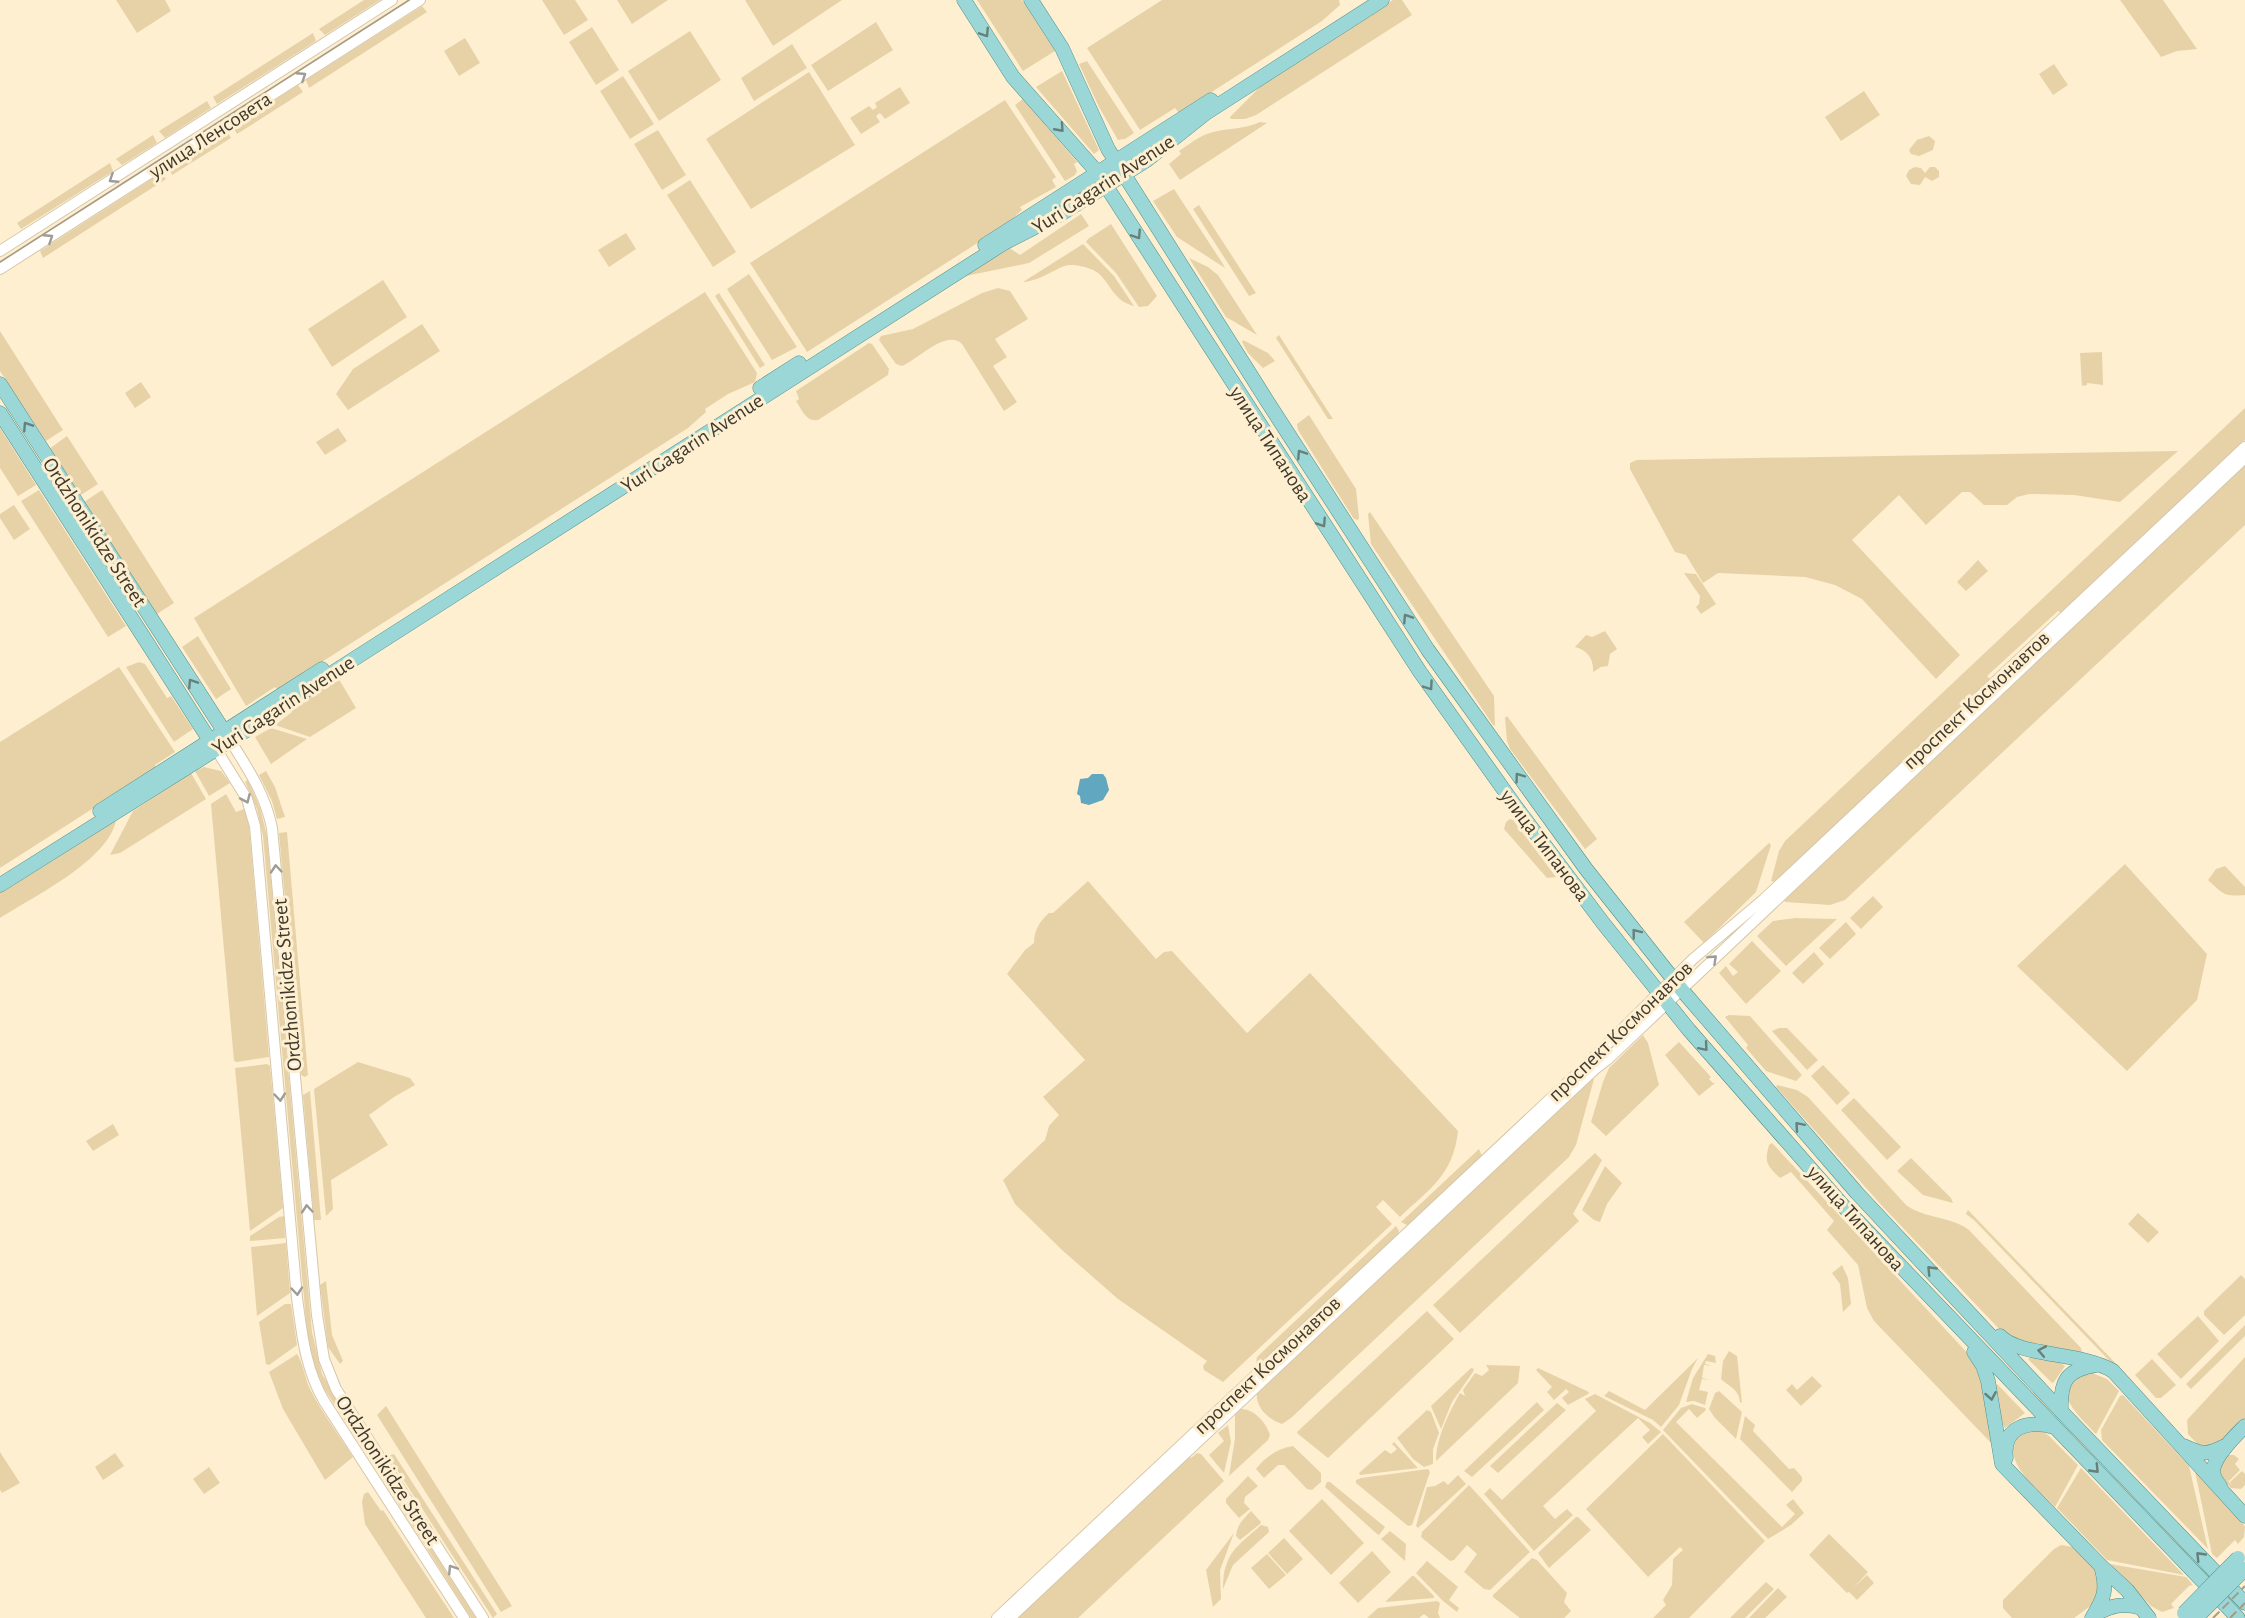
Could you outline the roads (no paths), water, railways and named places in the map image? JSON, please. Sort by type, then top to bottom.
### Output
[{"type":"main road","name":"улица Типанова","points":[[964,0],[1013,77],[1106,185],[1420,672],[1516,807],[1663,998],[1846,1209],[2234,1614]]},
{"type":"main road","name":"улица Типанова","points":[[1031,0],[1062,48],[1123,175],[1428,650],[1540,806],[1677,984],[1857,1193],[2243,1601]]},
{"type":"main road","name":"Yuri Gagarin Avenue","points":[[0,885],[1097,172],[1367,0]]},
{"type":"main road","name":"Yuri Gagarin Avenue","points":[[227,736],[297,698],[318,682],[1004,243],[1037,228],[1147,160],[1206,113],[1382,0]]},
{"type":"main road","name":"Ordzhonikidze Street","points":[[0,384],[227,736]]},
{"type":"main road","name":"Ordzhonikidze Street","points":[[0,413],[213,745]]},
{"type":"main road","name":"Yuri Gagarin Avenue","points":[[0,875],[213,745]]},
{"type":"main road","points":[[1971,1312],[1982,1316],[2004,1340],[2013,1346],[2101,1363],[2113,1371],[2245,1516]]},
{"type":"main road","points":[[1957,1327],[1959,1337],[1976,1354],[1983,1366],[2007,1468],[2127,1590],[2145,1613]]},
{"type":"main road","points":[[2061,1411],[2062,1388],[2067,1378],[2076,1370],[2101,1363]]},
{"type":"main road","points":[[2007,1468],[2007,1447],[2015,1431],[2023,1426],[2036,1423],[2055,1427]]},
{"type":"main road","points":[[2224,1492],[2213,1472],[2215,1462],[2225,1446],[2245,1426]]},
{"type":"main road","points":[[2182,1446],[2205,1454],[2225,1446]]},
{"type":"main road","points":[[2186,1616],[2243,1559]]},
{"type":"main road","points":[[2093,1616],[2105,1593],[2105,1580],[2101,1566]]},
{"type":"main road","points":[[2093,1616],[2118,1605],[2131,1605],[2145,1613]]},
{"type":"street","name":"улица Ленсовета","points":[[0,251],[392,0]]},
{"type":"street","name":"улица Ленсовета","points":[[0,269],[420,0]]},
{"type":"street","name":"проспект Космонавтов","points":[[1010,1618],[1663,998],[1772,891],[2245,447]]},
{"type":"street","name":"проспект Космонавтов","points":[[1677,984],[2245,458]]},
{"type":"street","name":"Ordzhonikidze Street","points":[[227,736],[256,781],[272,828],[313,1279],[324,1359],[336,1389],[483,1618]]},
{"type":"street","name":"Ordzhonikidze Street","points":[[213,745],[247,799],[255,826],[297,1298],[306,1358],[324,1401],[464,1618]]},
{"type":"street","name":"проспект Космонавтов","points":[[997,1618],[1583,1068],[1663,998]]},
{"type":"water","points":[[1092,774],[1103,774],[1109,790],[1103,800],[1089,805],[1081,803],[1080,796],[1077,794],[1080,779],[1088,778]]},
{"type":"tram line","points":[[0,262],[409,0]]},
{"type":"railway","points":[[2213,1618],[2245,1586]]},
{"type":"railway","points":[[2230,1618],[2245,1603]]}]
